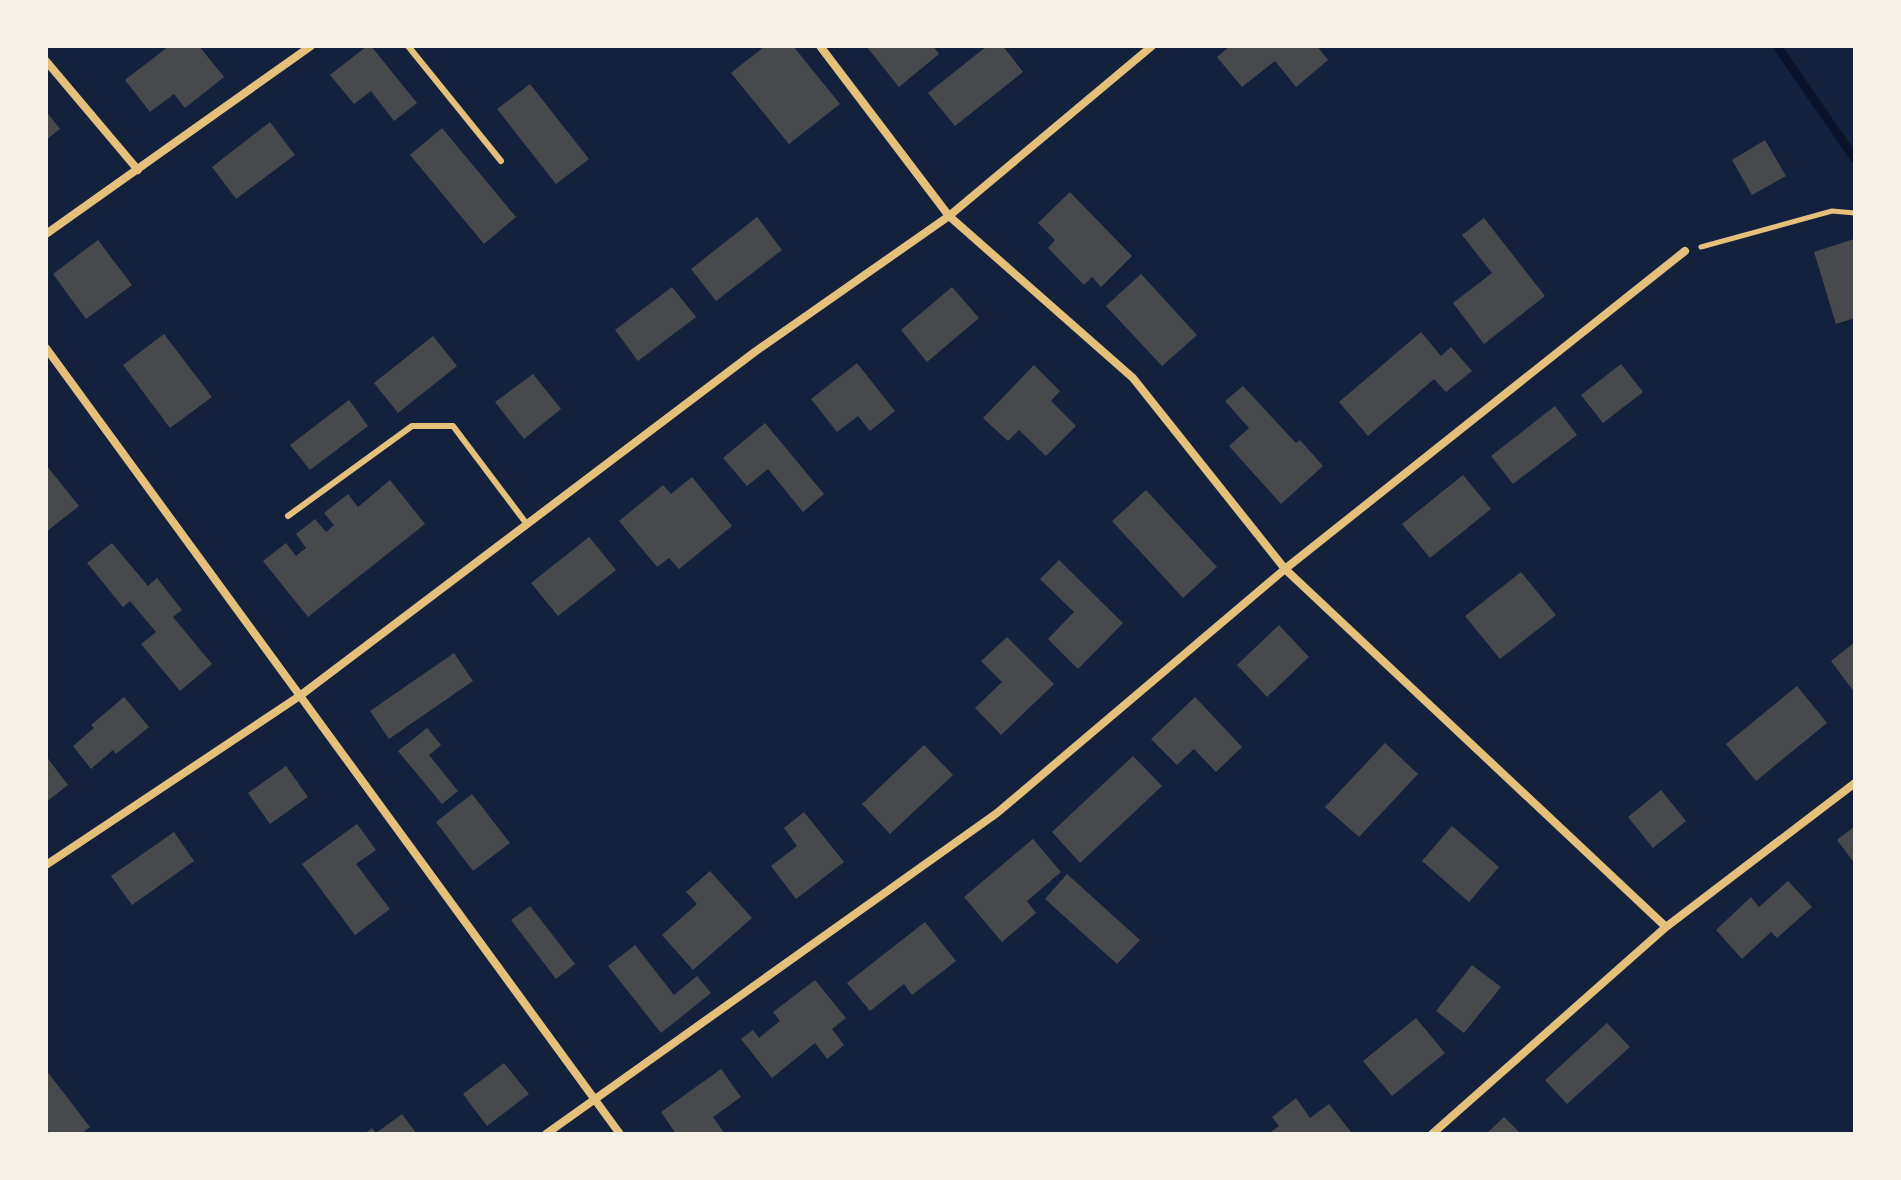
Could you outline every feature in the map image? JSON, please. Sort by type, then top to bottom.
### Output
[{"type":"street","points":[[46,234],[311,46]]},
{"type":"street","points":[[820,46],[949,216],[1133,378],[1285,569],[1666,927]]},
{"type":"street","points":[[46,865],[301,695],[756,351],[949,216],[1152,46]]},
{"type":"street","points":[[46,61],[138,170]]},
{"type":"street","points":[[546,1134],[997,813],[1285,569],[1685,251]]},
{"type":"street","points":[[46,348],[620,1134]]},
{"type":"street","points":[[1432,1134],[1666,927],[1855,783]]},
{"type":"lane","points":[[408,46],[501,161]]},
{"type":"lane","points":[[288,516],[412,426],[453,426],[526,523]]},
{"type":"path","points":[[1685,251],[1832,211],[1855,213]]},
{"type":"building","points":[[169,46],[199,46],[224,77],[185,108],[174,94],[150,112],[125,80]]},
{"type":"building","points":[[371,46],[417,103],[394,121],[371,91],[354,104],[330,75]]},
{"type":"building","points":[[765,46],[793,46],[840,104],[789,144],[731,73]]},
{"type":"building","points":[[866,46],[933,46],[939,54],[899,87]]},
{"type":"building","points":[[987,46],[1003,46],[1023,72],[955,126],[928,93]]},
{"type":"building","points":[[1230,46],[1317,46],[1328,60],[1296,87],[1275,61],[1242,87],[1217,57]]},
{"type":"building","points":[[530,84],[589,159],[556,184],[497,109]]},
{"type":"building","points":[[46,111],[60,129],[46,140]]},
{"type":"building","points":[[270,122],[295,155],[236,199],[212,167]]},
{"type":"building","points":[[442,128],[516,217],[484,244],[410,155]]},
{"type":"building","points":[[1765,140],[1786,176],[1752,195],[1732,160]]},
{"type":"building","points":[[1070,192],[1132,256],[1101,287],[1092,277],[1084,285],[1048,248],[1055,240],[1038,223]]},
{"type":"building","points":[[757,217],[782,250],[716,301],[691,269]]},
{"type":"building","points":[[1484,218],[1545,296],[1484,344],[1453,303],[1492,273],[1462,235]]},
{"type":"building","points":[[1854,239],[1855,318],[1836,324],[1814,252]]},
{"type":"building","points":[[98,240],[132,285],[86,319],[53,274]]},
{"type":"building","points":[[1141,274],[1197,335],[1162,366],[1106,306]]},
{"type":"building","points":[[672,287],[696,317],[638,361],[615,330]]},
{"type":"building","points":[[952,287],[979,318],[927,362],[901,330]]},
{"type":"building","points":[[1421,332],[1441,356],[1451,347],[1472,371],[1446,392],[1434,379],[1368,436],[1339,402]]},
{"type":"building","points":[[164,334],[212,397],[170,428],[123,365]]},
{"type":"building","points":[[433,336],[457,366],[398,413],[374,383]]},
{"type":"building","points":[[857,363],[895,411],[870,431],[858,416],[837,432],[811,399]]},
{"type":"building","points":[[1621,364],[1643,392],[1603,423],[1581,395]]},
{"type":"building","points":[[1034,365],[1060,391],[1051,401],[1076,426],[1046,456],[1019,430],[1008,441],[983,418]]},
{"type":"building","points":[[533,374],[561,409],[524,439],[495,402]]},
{"type":"building","points":[[1243,386],[1296,443],[1300,440],[1323,466],[1281,504],[1229,446],[1249,428],[1225,401]]},
{"type":"building","points":[[349,400],[368,426],[310,470],[290,445]]},
{"type":"building","points":[[1555,406],[1577,435],[1513,484],[1491,456]]},
{"type":"building","points":[[765,423],[824,494],[803,512],[768,469],[747,486],[723,458]]},
{"type":"building","points":[[46,465],[79,506],[46,532]]},
{"type":"building","points":[[1463,475],[1491,509],[1430,558],[1402,524]]},
{"type":"building","points":[[692,477],[732,526],[679,569],[669,558],[657,567],[619,521],[663,485],[671,494]]},
{"type":"building","points":[[390,480],[425,524],[308,617],[263,561],[286,543],[296,556],[306,548],[296,534],[315,519],[326,532],[334,525],[324,513],[348,494],[358,507]]},
{"type":"building","points":[[1146,490],[1217,567],[1183,598],[1112,521]]},
{"type":"building","points":[[589,537],[616,570],[558,616],[531,583]]},
{"type":"building","points":[[112,543],[148,586],[157,578],[182,610],[173,617],[212,664],[180,691],[141,644],[156,632],[130,601],[123,607],[87,563]]},
{"type":"building","points":[[1059,560],[1123,623],[1078,669],[1048,639],[1074,612],[1040,579]]},
{"type":"building","points":[[1521,572],[1556,615],[1500,659],[1465,616]]},
{"type":"building","points":[[1279,625],[1309,657],[1267,697],[1237,665]]},
{"type":"building","points":[[1007,637],[1054,684],[1001,735],[975,708],[1002,682],[981,661]]},
{"type":"building","points":[[1855,642],[1855,693],[1831,661]]},
{"type":"building","points":[[454,653],[473,681],[389,739],[370,711]]},
{"type":"building","points":[[1797,686],[1827,723],[1756,781],[1726,744]]},
{"type":"building","points":[[124,697],[149,727],[116,754],[113,750],[91,769],[73,746],[94,728],[91,725]]},
{"type":"building","points":[[1195,697],[1242,747],[1216,772],[1194,749],[1177,765],[1151,739]]},
{"type":"building","points":[[427,728],[441,745],[429,755],[458,791],[442,804],[398,751]]},
{"type":"building","points":[[1385,743],[1418,774],[1359,837],[1325,807]]},
{"type":"building","points":[[924,745],[953,775],[890,834],[862,804]]},
{"type":"building","points":[[46,756],[68,785],[46,802]]},
{"type":"building","points":[[1133,756],[1162,786],[1080,863],[1052,832]]},
{"type":"building","points":[[286,766],[308,797],[270,824],[248,793]]},
{"type":"building","points":[[1661,790],[1686,821],[1653,848],[1628,817]]},
{"type":"building","points":[[472,794],[510,843],[473,871],[436,822]]},
{"type":"building","points":[[804,812],[844,862],[796,899],[771,866],[797,846],[784,828]]},
{"type":"building","points":[[357,824],[376,850],[356,864],[390,909],[355,935],[302,864]]},
{"type":"building","points":[[1452,826],[1499,867],[1469,902],[1422,861]]},
{"type":"building","points":[[1855,826],[1855,864],[1837,840]]},
{"type":"building","points":[[174,832],[194,861],[132,905],[111,876]]},
{"type":"building","points":[[1033,839],[1061,872],[1027,901],[1036,913],[1002,942],[964,897]]},
{"type":"building","points":[[710,871],[752,918],[693,970],[662,935],[697,904],[686,892]]},
{"type":"building","points":[[1067,874],[1140,940],[1117,964],[1045,899]]},
{"type":"building","points":[[1788,881],[1812,907],[1777,938],[1771,932],[1742,959],[1716,930],[1751,897],[1759,907]]},
{"type":"building","points":[[530,906],[575,964],[556,979],[511,920]]},
{"type":"building","points":[[925,922],[956,961],[912,995],[904,984],[870,1011],[847,983]]},
{"type":"building","points":[[635,945],[674,995],[697,976],[711,993],[661,1033],[608,966]]},
{"type":"building","points":[[1472,965],[1501,987],[1464,1033],[1436,1011]]},
{"type":"building","points":[[815,980],[846,1018],[832,1029],[844,1045],[827,1059],[815,1043],[772,1078],[741,1039],[753,1030],[759,1038],[780,1021],[773,1012]]},
{"type":"building","points":[[1416,1018],[1445,1053],[1392,1096],[1363,1061]]},
{"type":"building","points":[[1607,1023],[1630,1047],[1567,1104],[1545,1080]]},
{"type":"building","points":[[504,1063],[529,1094],[487,1126],[463,1094]]},
{"type":"building","points":[[721,1069],[741,1097],[713,1117],[725,1134],[676,1134],[661,1112]]},
{"type":"building","points":[[46,1070],[90,1127],[81,1134],[51,1134],[46,1128]]},
{"type":"building","points":[[1296,1098],[1310,1118],[1329,1104],[1351,1132],[1268,1134],[1279,1126],[1272,1117]]},
{"type":"building","points":[[402,1114],[417,1134],[364,1134],[372,1128],[376,1133]]},
{"type":"building","points":[[1504,1117],[1521,1134],[1486,1134]]},
{"type":"waterway","points":[[1777,46],[1855,159]]}]
